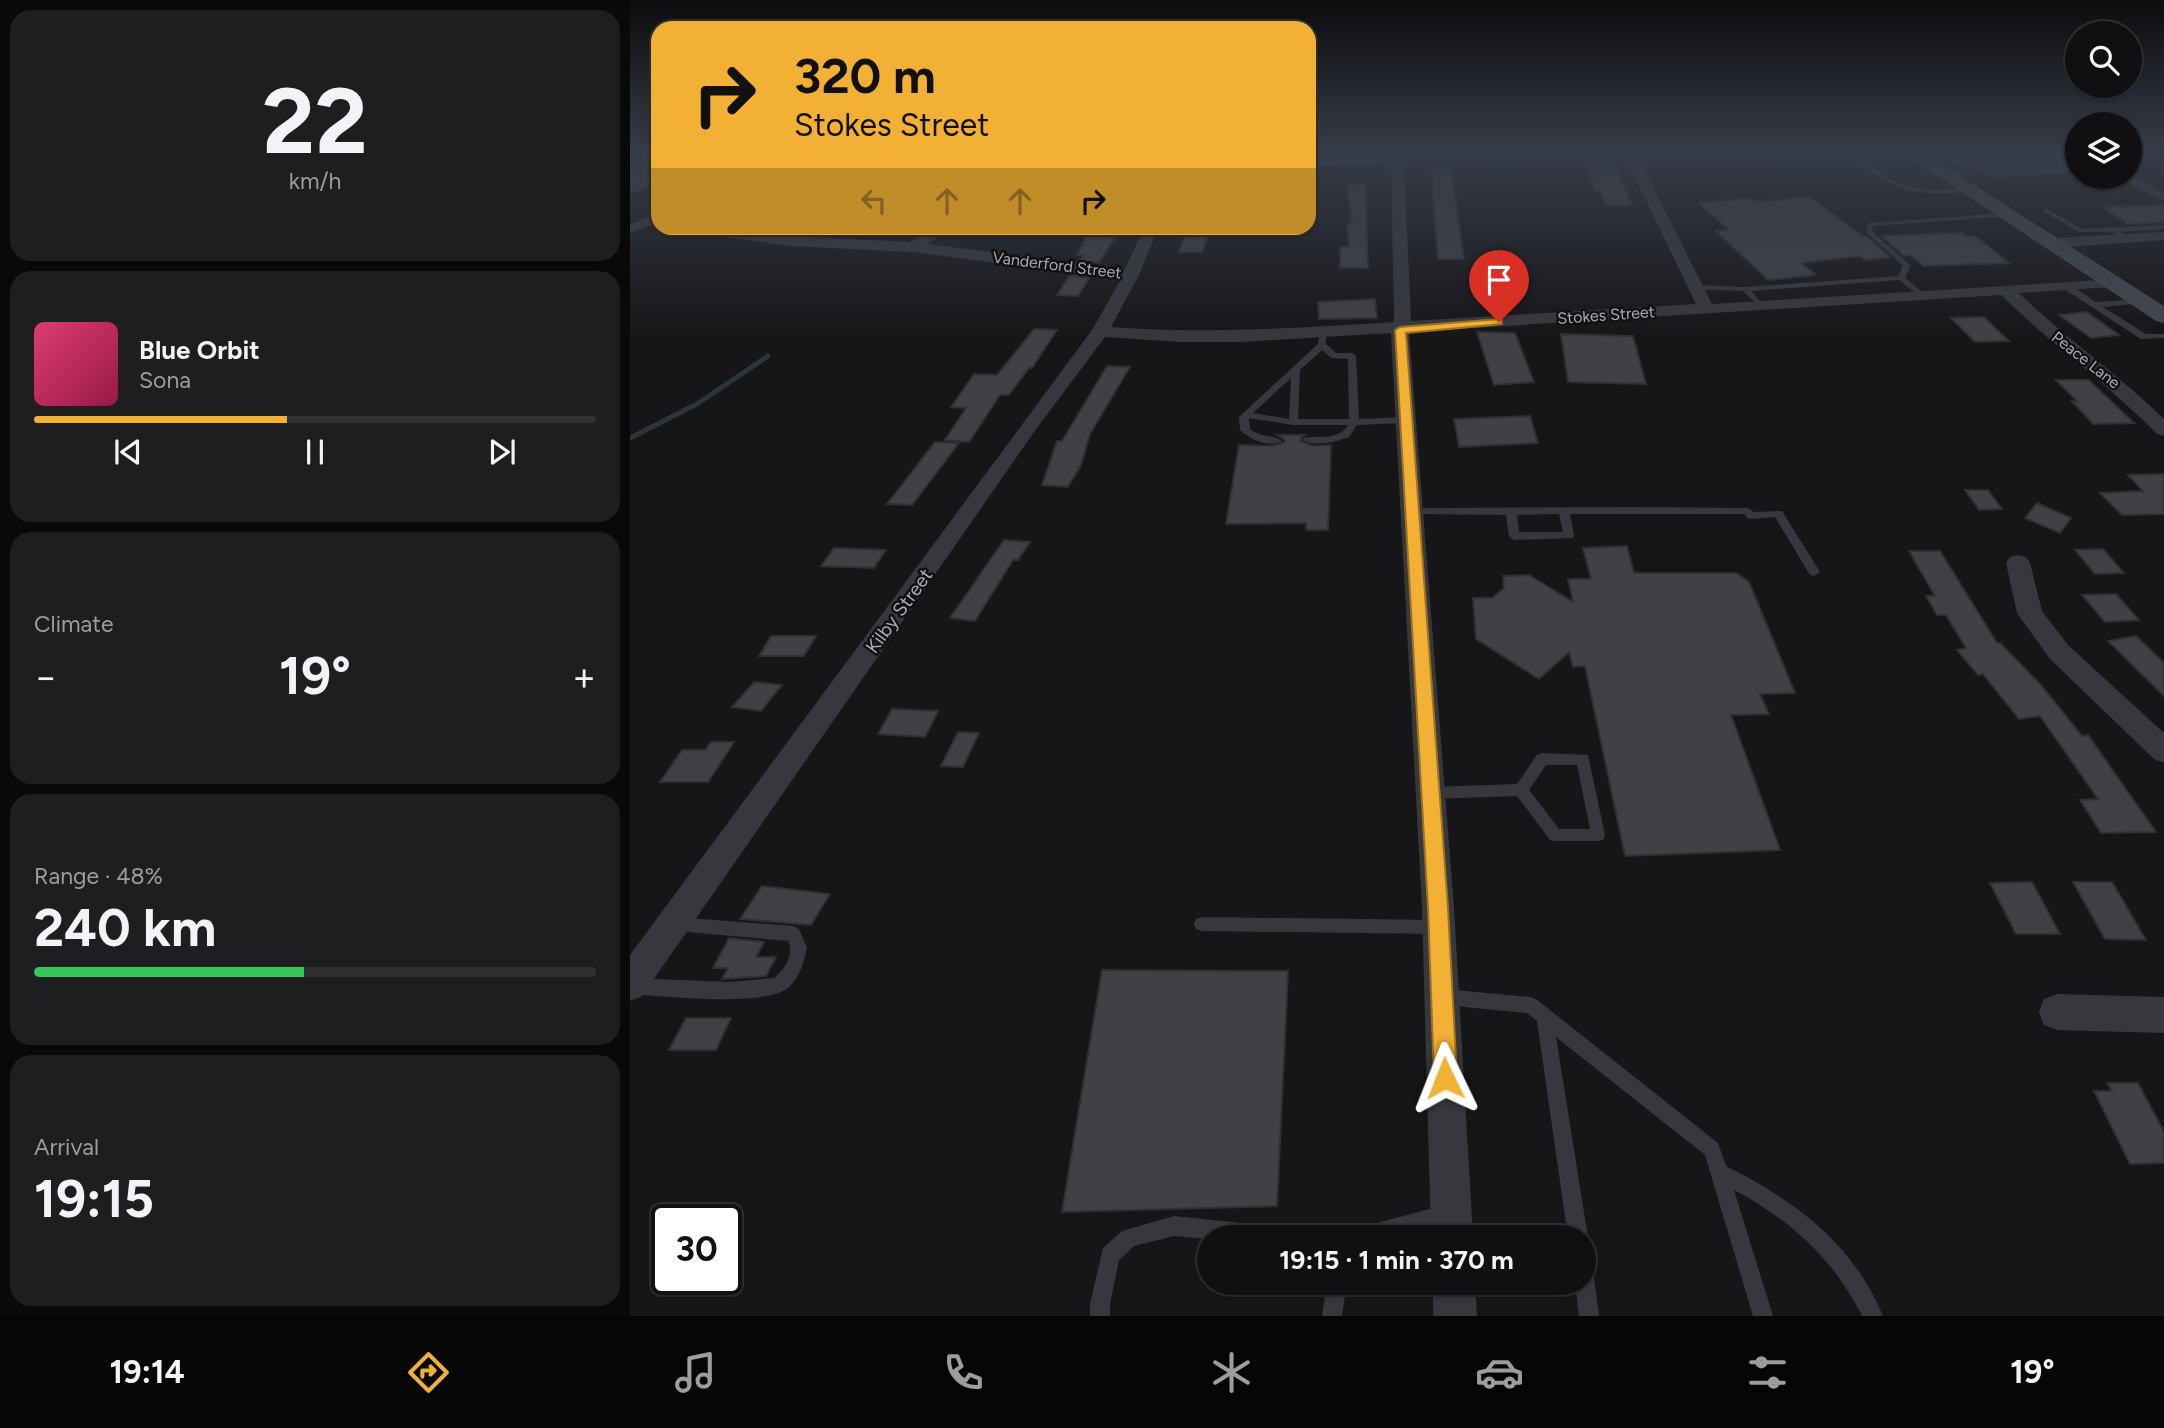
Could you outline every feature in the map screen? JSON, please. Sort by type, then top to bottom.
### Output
[{"type":"main road","points":[[2008,215],[2164,316]]},
{"type":"street","points":[[1392,214],[1403,328],[1400,330],[1413,511],[1418,638],[1439,927],[1451,1225]]},
{"type":"street","points":[[1660,214],[1706,308]]},
{"type":"street","points":[[630,218],[651,221]]},
{"type":"street","points":[[630,229],[651,222]]},
{"type":"street","name":"Vanderford Street","points":[[748,235],[913,247],[1131,275]]},
{"type":"street","points":[[913,247],[932,235]]},
{"type":"street","name":"Kilby Street","points":[[630,985],[1027,428],[1100,331],[1131,275],[1148,235]]},
{"type":"street","points":[[2053,243],[2164,236]]},
{"type":"street","name":"Stokes Street","points":[[1100,331],[1199,338],[1323,339],[1403,328],[2112,282]]},
{"type":"street","name":"Peace Lane","points":[[2006,290],[2038,321],[2124,390],[2164,430]]},
{"type":"street","points":[[2018,563],[2030,613],[2059,652],[2164,751]]},
{"type":"street","points":[[2057,1012],[2164,1015]]},
{"type":"street","points":[[1454,1295],[1455,1316]]},
{"type":"lane","points":[[2054,214],[2080,231],[2164,227]]},
{"type":"lane","points":[[1901,278],[1907,265],[1868,230],[1870,224],[2008,215]]},
{"type":"lane","points":[[2113,230],[2128,239]]},
{"type":"lane","points":[[1696,288],[1745,289],[1901,278],[1922,296]]},
{"type":"lane","points":[[2064,285],[2144,337],[2164,336]]},
{"type":"lane","points":[[1745,289],[1760,305]]},
{"type":"lane","points":[[2094,305],[2141,300]]},
{"type":"lane","points":[[1277,441],[1258,439],[1245,430],[1244,417],[1296,369],[1323,339],[1335,356],[1352,356],[1354,422],[1346,435],[1334,439],[1307,440]]},
{"type":"lane","points":[[1293,422],[1296,369]]},
{"type":"lane","points":[[1246,415],[1293,422],[1406,420]]},
{"type":"lane","points":[[1413,511],[1748,511],[1751,516],[1779,513],[1814,572]]},
{"type":"lane","points":[[1511,512],[1514,536],[1569,535],[1564,511]]},
{"type":"lane","points":[[1542,759],[1583,759],[1598,835],[1555,835],[1521,790],[1542,759]]},
{"type":"lane","points":[[1430,793],[1521,790]]},
{"type":"lane","points":[[630,985],[743,990],[776,986],[791,973],[799,948],[793,934],[672,924]]},
{"type":"lane","points":[[1202,925],[1439,927]]},
{"type":"lane","points":[[1442,997],[1530,1005],[1712,1149],[1763,1316]]},
{"type":"lane","points":[[1545,1017],[1576,1225]]},
{"type":"lane","points":[[1720,1172],[1764,1194],[1799,1218],[1831,1250],[1866,1298],[1873,1316]]},
{"type":"lane","points":[[1100,1316],[1110,1255],[1129,1238],[1174,1226],[1197,1228]]},
{"type":"lane","points":[[1332,1316],[1335,1295]]},
{"type":"lane","points":[[1587,1295],[1590,1316]]},
{"type":"building","points":[[1351,214],[1366,214],[1368,268],[1340,268],[1340,247],[1349,247],[1347,224],[1352,224]]},
{"type":"building","points":[[1435,214],[1458,214],[1464,259],[1438,259]]},
{"type":"building","points":[[1712,214],[1833,214],[1867,237],[1890,257],[1866,260],[1860,256],[1801,263],[1816,275],[1768,280],[1716,231],[1729,230]]},
{"type":"building","points":[[2113,214],[2164,214],[2164,222],[2128,224]]},
{"type":"building","points":[[1961,233],[1975,236],[2009,263],[1924,266],[1911,255],[1904,256],[1882,236]]},
{"type":"building","points":[[1087,235],[1115,237],[1099,263],[1080,261],[1084,255],[1077,255]]},
{"type":"building","points":[[1185,235],[1208,235],[1202,252],[1179,252]]},
{"type":"building","points":[[1070,275],[1089,278],[1078,296],[1057,295]]},
{"type":"building","points":[[1375,299],[1377,318],[1319,319],[1318,302]]},
{"type":"building","points":[[2087,312],[2119,335],[2091,338],[2059,315]]},
{"type":"building","points":[[1984,317],[2009,341],[1975,342],[1951,318]]},
{"type":"building","points":[[1034,329],[1057,330],[1032,368],[1029,368],[1009,395],[1000,395],[969,442],[945,440],[966,408],[951,407],[974,374],[997,375]]},
{"type":"building","points":[[1477,332],[1515,333],[1534,382],[1494,385]]},
{"type":"building","points":[[1561,334],[1633,336],[1646,384],[1568,382]]},
{"type":"building","points":[[1107,366],[1130,367],[1090,434],[1081,465],[1068,487],[1042,485],[1057,441],[1062,441]]},
{"type":"building","points":[[2056,380],[2089,380],[2134,423],[2093,424],[2072,401],[2078,402]]},
{"type":"building","points":[[1530,416],[1538,443],[1459,447],[1454,419]]},
{"type":"building","points":[[1277,435],[1307,435],[1302,436],[1300,441],[1313,446],[1331,445],[1328,530],[1306,530],[1306,523],[1226,524],[1239,445],[1271,446],[1283,443],[1285,440]]},
{"type":"building","points":[[935,442],[959,443],[912,505],[887,504]]},
{"type":"building","points":[[2164,474],[2164,514],[2122,515],[2100,493],[2143,491],[2128,475]]},
{"type":"building","points":[[1965,490],[1988,490],[2002,509],[1979,510]]},
{"type":"building","points":[[2037,503],[2071,518],[2060,533],[2025,518]]},
{"type":"building","points":[[1004,540],[1030,542],[1018,560],[1013,560],[975,621],[950,618]]},
{"type":"building","points":[[1627,546],[1634,573],[1736,573],[1749,582],[1795,693],[1760,694],[1769,714],[1731,715],[1780,850],[1625,856],[1585,666],[1573,667],[1569,652],[1539,679],[1476,639],[1473,598],[1492,598],[1504,588],[1503,576],[1529,575],[1573,602],[1568,579],[1591,579],[1583,548]]},
{"type":"building","points":[[834,548],[886,550],[874,568],[821,566]]},
{"type":"building","points":[[2103,549],[2124,573],[2095,574],[2075,550]]},
{"type":"building","points":[[1909,551],[1940,551],[1997,643],[2040,684],[2082,736],[2088,735],[2156,832],[2101,833],[2080,800],[2098,799],[2040,716],[2019,719],[1983,674],[1978,675],[1957,650],[1966,648],[1946,615],[1937,615],[1926,596],[1935,596]]},
{"type":"building","points":[[2116,594],[2139,620],[2105,622],[2082,595]]},
{"type":"building","points":[[771,636],[816,636],[804,656],[759,656]]},
{"type":"building","points":[[2136,636],[2164,663],[2164,696],[2108,641]]},
{"type":"building","points":[[754,682],[782,685],[761,711],[732,707]]},
{"type":"building","points":[[892,709],[938,711],[925,737],[878,734]]},
{"type":"building","points":[[958,732],[979,733],[963,767],[941,766]]},
{"type":"building","points":[[711,742],[734,742],[708,782],[660,782],[682,750],[705,750]]},
{"type":"building","points":[[2032,882],[2060,934],[2016,934],[1990,883]]},
{"type":"building","points":[[2073,882],[2112,882],[2146,940],[2105,939]]},
{"type":"building","points":[[762,886],[830,894],[811,925],[740,919]]},
{"type":"building","points":[[729,938],[764,942],[756,957],[776,957],[766,976],[722,979],[728,968],[713,968]]},
{"type":"building","points":[[1102,970],[1288,971],[1277,1206],[1062,1212]]},
{"type":"building","points":[[686,1018],[731,1018],[716,1050],[669,1050]]},
{"type":"building","points":[[2107,1083],[2138,1083],[2164,1132],[2164,1163],[2130,1164],[2094,1091],[2112,1091]]},
{"type":"waterway","points":[[630,438],[697,404],[768,356]]},
{"type":"route","points":[[1445,1078],[1438,908],[1418,638],[1413,511],[1400,330],[1499,322]]}]
